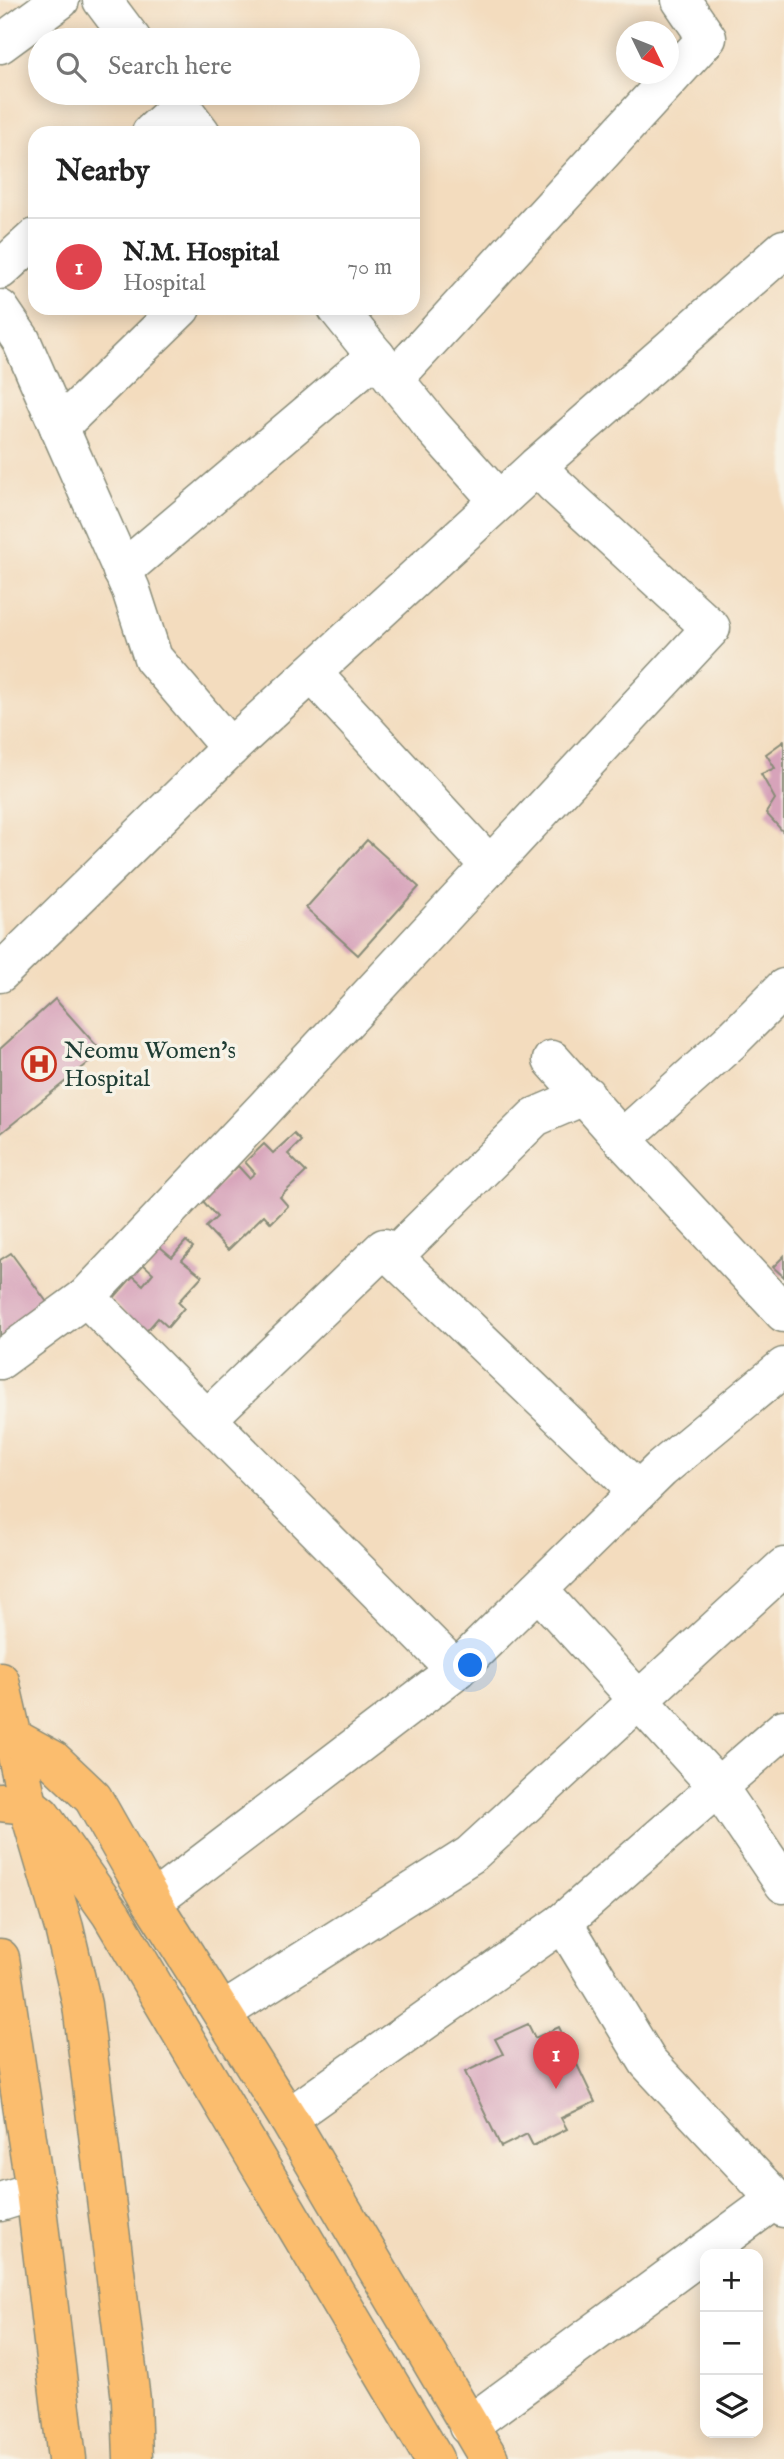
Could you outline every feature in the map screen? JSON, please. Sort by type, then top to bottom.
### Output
[{"type":"main road","points":[[0,1681],[14,1804],[64,1928],[82,2005],[131,2400],[133,2459]]},
{"type":"main road","points":[[7,1738],[53,1760],[93,1798],[152,1902],[288,2118],[489,2459]]},
{"type":"main road","points":[[14,1804],[41,1815],[111,1914],[434,2459]]},
{"type":"main road","points":[[0,1958],[17,2196],[67,2459]]},
{"type":"street","points":[[0,44],[60,0]]},
{"type":"street","points":[[102,0],[123,28]]},
{"type":"street","points":[[122,571],[385,368],[708,38],[681,0]]},
{"type":"street","points":[[162,126],[184,111]]},
{"type":"street","points":[[0,270],[28,244]]},
{"type":"street","points":[[0,973],[230,748],[537,466],[784,249]]},
{"type":"street","points":[[0,309],[21,340],[122,571],[153,657],[230,748]]},
{"type":"street","points":[[59,427],[174,315]]},
{"type":"street","points":[[343,315],[431,425],[499,501]]},
{"type":"street","points":[[0,1360],[86,1297],[267,1107],[710,628],[537,466]]},
{"type":"street","points":[[312,673],[489,865]]},
{"type":"street","points":[[622,1139],[730,1042],[784,988]]},
{"type":"street","points":[[552,1060],[784,1313]]},
{"type":"street","points":[[393,1257],[535,1117],[586,1095]]},
{"type":"street","points":[[208,1419],[384,1248],[638,1491]]},
{"type":"street","points":[[86,1297],[456,1670]]},
{"type":"street","points":[[152,1902],[456,1670],[661,1469],[784,1367]]},
{"type":"street","points":[[223,2012],[470,1855],[784,1567]]},
{"type":"street","points":[[538,1590],[718,1787],[784,1884]]},
{"type":"street","points":[[288,2118],[563,1922],[784,1729]]},
{"type":"street","points":[[468,2426],[780,2203],[648,2062],[563,1922]]},
{"type":"building","points":[[784,741],[784,833],[766,813],[775,799],[761,774],[775,768],[766,754]]},
{"type":"building","points":[[367,840],[419,887],[358,955],[306,908]]},
{"type":"building","points":[[55,999],[102,1052],[0,1134],[0,1049]]},
{"type":"building","points":[[294,1134],[301,1141],[288,1154],[306,1172],[280,1197],[288,1206],[271,1223],[264,1215],[228,1250],[206,1227],[217,1217],[202,1200],[238,1166],[249,1178],[255,1173],[245,1162],[264,1144],[273,1153]]},
{"type":"building","points":[[186,1241],[193,1247],[182,1260],[202,1276],[178,1302],[184,1308],[168,1327],[158,1318],[144,1334],[112,1300],[133,1276],[143,1285],[153,1273],[143,1264],[159,1246],[172,1257]]},
{"type":"building","points":[[11,1253],[49,1305],[0,1340],[0,1260]]},
{"type":"building","points":[[784,1256],[784,1277],[773,1267]]},
{"type":"building","points":[[528,2024],[535,2038],[559,2027],[595,2102],[561,2118],[567,2129],[533,2146],[527,2134],[501,2147],[465,2072],[503,2054],[495,2039]]},
{"type":"place","name":"Neomu Women's Hospital","points":[[39,1064]]},
{"type":"place","name":"N.M. Hospital","points":[[556,2089]]}]
